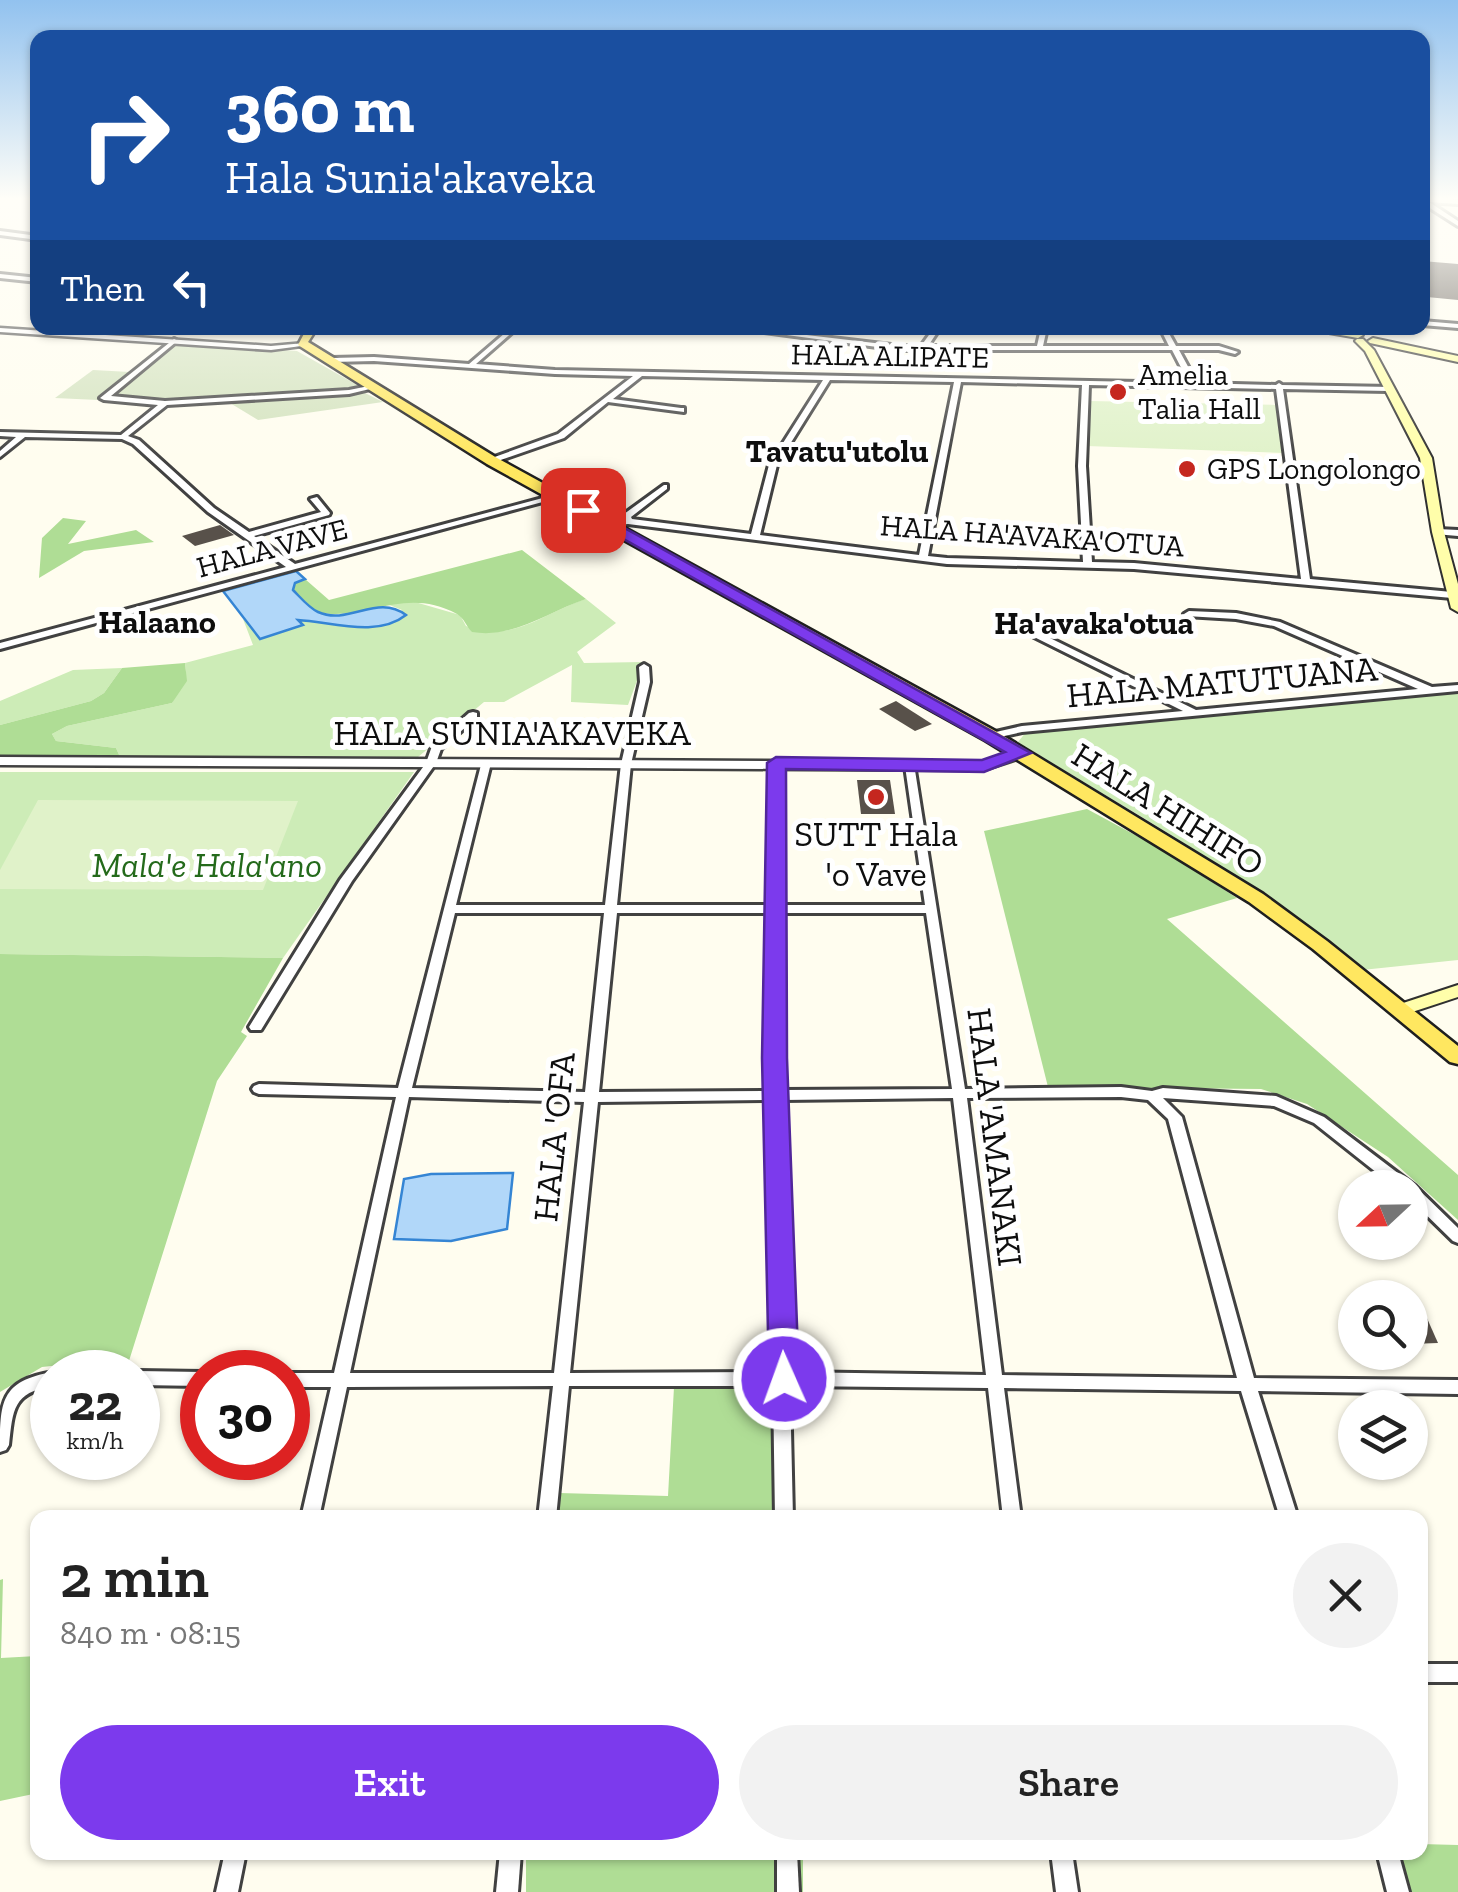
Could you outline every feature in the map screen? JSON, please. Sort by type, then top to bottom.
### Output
[{"type":"main road","points":[[305,344],[302,340],[306,335]]},
{"type":"main road","points":[[1367,338],[1458,358]]},
{"type":"main road","points":[[1367,338],[1388,389],[1426,458],[1438,532],[1458,608]]},
{"type":"main road","name":"HALA HIHIFO","points":[[305,344],[492,461],[992,736],[1256,898],[1458,1058]]},
{"type":"main road","points":[[1400,1010],[1458,992]]},
{"type":"street","points":[[1430,323],[1458,326]]},
{"type":"street","points":[[0,330],[30,332]]},
{"type":"street","points":[[87,335],[270,348],[305,344]]},
{"type":"street","points":[[469,367],[506,335]]},
{"type":"street","points":[[807,335],[924,348],[1174,347],[1235,352]]},
{"type":"street","points":[[924,348],[932,335]]},
{"type":"street","points":[[1040,346],[1042,335]]},
{"type":"street","points":[[1167,335],[1193,383]]},
{"type":"street","points":[[174,340],[104,398],[165,403],[348,392],[374,387]]},
{"type":"street","name":"HALA ALIPATE","points":[[332,360],[640,374],[1388,389]]},
{"type":"street","points":[[492,461],[561,436],[640,374]]},
{"type":"street","points":[[756,536],[772,465],[828,378]]},
{"type":"street","points":[[924,558],[958,379]]},
{"type":"street","points":[[1086,382],[1082,466],[1088,565]]},
{"type":"street","points":[[1279,385],[1306,581]]},
{"type":"street","points":[[607,400],[681,410]]},
{"type":"street","points":[[122,438],[165,403]]},
{"type":"street","points":[[0,434],[122,438],[136,442],[211,510],[294,568]]},
{"type":"street","points":[[0,456],[23,435]]},
{"type":"street","points":[[628,521],[627,516],[636,506],[664,487]]},
{"type":"street","name":"HALA VAVE","points":[[0,646],[557,497]]},
{"type":"street","points":[[246,536],[326,513],[314,499]]},
{"type":"street","name":"HALA HA'AVAKA'OTUA","points":[[609,523],[628,521],[981,564],[1088,565],[1452,595]]},
{"type":"street","points":[[1438,532],[1458,533]]},
{"type":"street","points":[[1189,614],[1236,616],[1277,624],[1432,690]]},
{"type":"street","points":[[997,615],[1194,712]]},
{"type":"street","name":"HALA 'OFA","points":[[549,1510],[626,764],[644,667]]},
{"type":"street","name":"HALA MATUTUANA","points":[[992,736],[1022,728],[1458,688]]},
{"type":"street","points":[[256,1027],[346,880],[430,763],[436,748],[473,715]]},
{"type":"street","name":"HALA SUNIA'AKAVEKA","points":[[0,761],[984,766],[1021,753]]},
{"type":"street","points":[[312,1510],[403,1095],[486,763]]},
{"type":"street","points":[[776,763],[773,912],[784,1510]]},
{"type":"street","name":"HALA 'AMANAKI","points":[[910,766],[959,1092],[1011,1510]]},
{"type":"street","points":[[449,910],[932,909]]},
{"type":"street","points":[[259,1090],[591,1097],[1164,1093],[1276,1101],[1319,1120],[1384,1170]]},
{"type":"street","points":[[1152,1096],[1175,1117],[1246,1384],[1285,1510]]},
{"type":"street","points":[[1428,1208],[1458,1237]]},
{"type":"street","points":[[310,1380],[784,1379],[1458,1387]]},
{"type":"street","points":[[0,1445],[6,1401],[21,1386],[30,1384]]},
{"type":"street","points":[[1428,1672],[1458,1673]]},
{"type":"street","points":[[227,1892],[234,1860]]},
{"type":"street","points":[[507,1892],[511,1860]]},
{"type":"street","points":[[787,1860],[788,1892]]},
{"type":"street","points":[[1062,1860],[1067,1892]]},
{"type":"street","points":[[1389,1860],[1398,1892]]},
{"type":"green space","points":[[179,343],[297,351],[359,386],[313,394],[238,399],[113,396],[137,372]]},
{"type":"green space","points":[[93,370],[130,372],[98,400],[55,398]]},
{"type":"green space","points":[[365,393],[383,402],[258,420],[230,403]]},
{"type":"green space","points":[[1090,401],[1278,405],[1284,453],[1087,446]]},
{"type":"green space","points":[[63,518],[86,521],[68,544],[136,530],[154,542],[84,551],[39,578],[42,538]]},
{"type":"green space","points":[[522,550],[586,599],[516,628],[487,633],[472,632],[457,614],[419,603],[352,613],[317,612],[293,590],[295,583],[305,579],[329,600]]},
{"type":"green space","points":[[586,599],[616,623],[577,652],[584,663],[644,662],[628,705],[571,702],[572,665],[504,702],[484,702],[418,757],[120,757],[116,748],[56,741],[52,734],[67,726],[172,703],[186,672],[185,663],[253,645],[243,619],[260,638],[296,620],[377,625],[402,610],[387,604],[408,600],[460,615],[466,626],[498,631],[527,624]]},
{"type":"green space","points":[[185,663],[187,681],[172,703],[67,726],[52,734],[56,741],[116,748],[120,757],[0,757],[0,725],[91,701],[104,693],[122,668]]},
{"type":"green space","points":[[122,668],[104,693],[91,701],[0,725],[0,701],[73,670]]},
{"type":"green space","points":[[1458,692],[1458,960],[1362,970],[1238,878],[1018,742],[1026,732]]},
{"type":"green space","name":"Mala'e Hala'ano","points":[[0,772],[414,772],[283,958],[0,954]]},
{"type":"green space","points":[[38,800],[298,801],[263,890],[0,889],[0,870]]},
{"type":"green space","points":[[1087,809],[1161,849],[1237,898],[1167,919],[1458,1175],[1458,1220],[1428,1193],[1428,1170],[1402,1170],[1307,1104],[1261,1089],[1048,1087],[984,831]]},
{"type":"green space","points":[[0,954],[283,958],[241,1032],[247,1036],[217,1081],[132,1350],[30,1350],[30,1374],[0,1392]]},
{"type":"green space","points":[[674,1387],[766,1388],[776,1396],[777,1510],[557,1510],[559,1493],[668,1496]]},
{"type":"green space","points":[[3,1579],[1,1658],[30,1656],[30,1795],[0,1801],[0,1580]]},
{"type":"green space","points":[[1428,1844],[1458,1845],[1458,1892],[1410,1892],[1400,1860],[1428,1860]]},
{"type":"green space","points":[[526,1860],[803,1860],[803,1892],[526,1892]]},
{"type":"water","points":[[296,571],[305,579],[295,583],[293,590],[318,612],[341,615],[384,607],[406,615],[382,626],[368,627],[298,620],[303,625],[260,639],[223,591]]},
{"type":"water","points":[[513,1173],[507,1229],[451,1241],[394,1239],[404,1179],[431,1174]]},
{"type":"building","points":[[1430,285],[1458,285],[1458,300],[1430,297]]},
{"type":"building","points":[[220,525],[234,535],[195,546],[182,536]]},
{"type":"building","points":[[896,701],[932,724],[915,731],[879,709]]},
{"type":"building","name":"SUTT Hala 'o Vave","points":[[857,780],[890,780],[895,814],[861,814]]},
{"type":"building","points":[[1428,1320],[1438,1343],[1428,1343]]},
{"type":"place","name":"Amelia Talia Hall","points":[[1118,392]]},
{"type":"place","name":"GPS Longolongo","points":[[1187,469]]},
{"type":"place","name":"SUTT Hala 'o Vave","points":[[876,797]]},
{"type":"district","name":"Tavatu'utolu","points":[[837,451]]},
{"type":"district","name":"Halaano","points":[[157,622]]},
{"type":"district","name":"Ha'avaka'otua","points":[[1094,623]]},
{"type":"route","points":[[583,510],[1021,753],[984,766],[776,763],[774,1058],[784,1379]]}]
